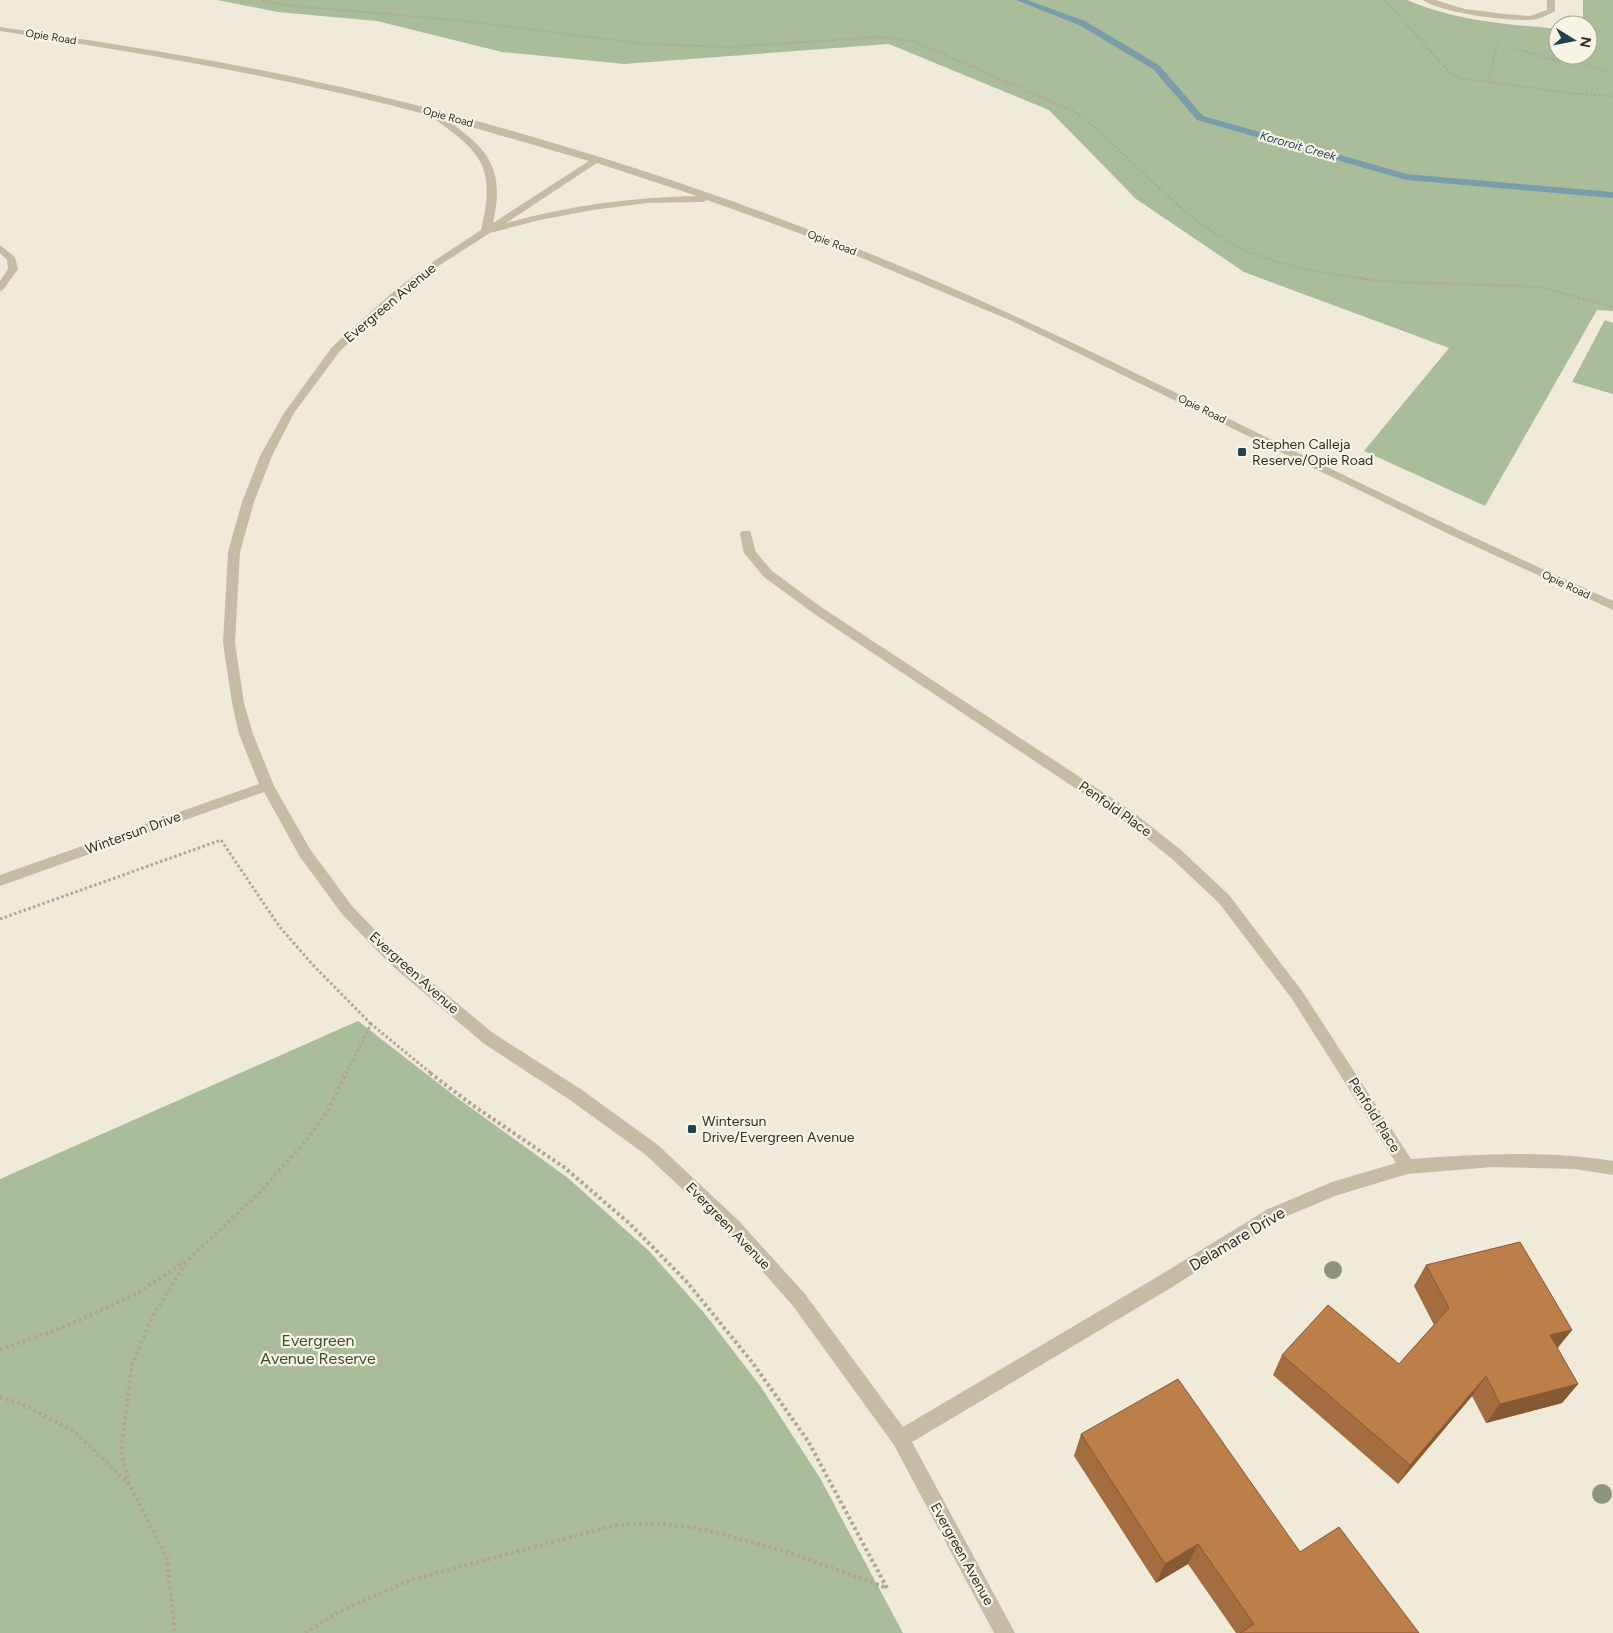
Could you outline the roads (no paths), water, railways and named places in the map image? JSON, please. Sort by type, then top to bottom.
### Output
[{"type":"street","points":[[1427,0],[1464,11],[1532,18],[1551,11],[1551,0]]},
{"type":"street","name":"Opie Road","points":[[0,29],[148,52],[250,71],[431,112],[596,160],[719,200],[834,243],[989,307],[1095,356],[1466,539],[1613,606]]},
{"type":"street","points":[[431,112],[462,134],[485,160],[494,187],[486,231]]},
{"type":"street","name":"Evergreen Avenue","points":[[596,160],[438,263],[398,293],[336,350],[289,413],[266,456],[252,493],[234,552],[229,643],[238,704],[244,726],[267,786],[305,853],[347,910],[395,960],[488,1038],[576,1095],[652,1150],[732,1226],[799,1300],[900,1439],[1005,1633]]},
{"type":"street","name":"Evergreen Avenue","points":[[486,231],[539,216],[603,205],[670,199],[719,200]]},
{"type":"street","points":[[0,248],[12,259],[13,269],[0,288]]},
{"type":"street","name":"Penfold Place","points":[[746,534],[750,553],[768,574],[817,610],[1128,816],[1176,854],[1224,899],[1298,995],[1407,1167]]},
{"type":"street","name":"Wintersun Drive","points":[[0,881],[267,786]]},
{"type":"street","name":"Delamare Drive","points":[[900,1439],[1163,1283],[1274,1214],[1332,1189],[1407,1167],[1494,1160],[1575,1162],[1613,1168]]},
{"type":"waterway","name":"Kororoit Creek","points":[[1020,0],[1082,23],[1156,67],[1200,118],[1406,177],[1613,195]]},
{"type":"place","name":"Stephen Calleja Reserve/Opie Road","points":[[1242,452]]},
{"type":"place","name":"Wintersun Drive/Evergreen Avenue","points":[[692,1129]]},
{"type":"park label","name":"Evergreen Avenue Reserve","points":[[318,1349]]}]
